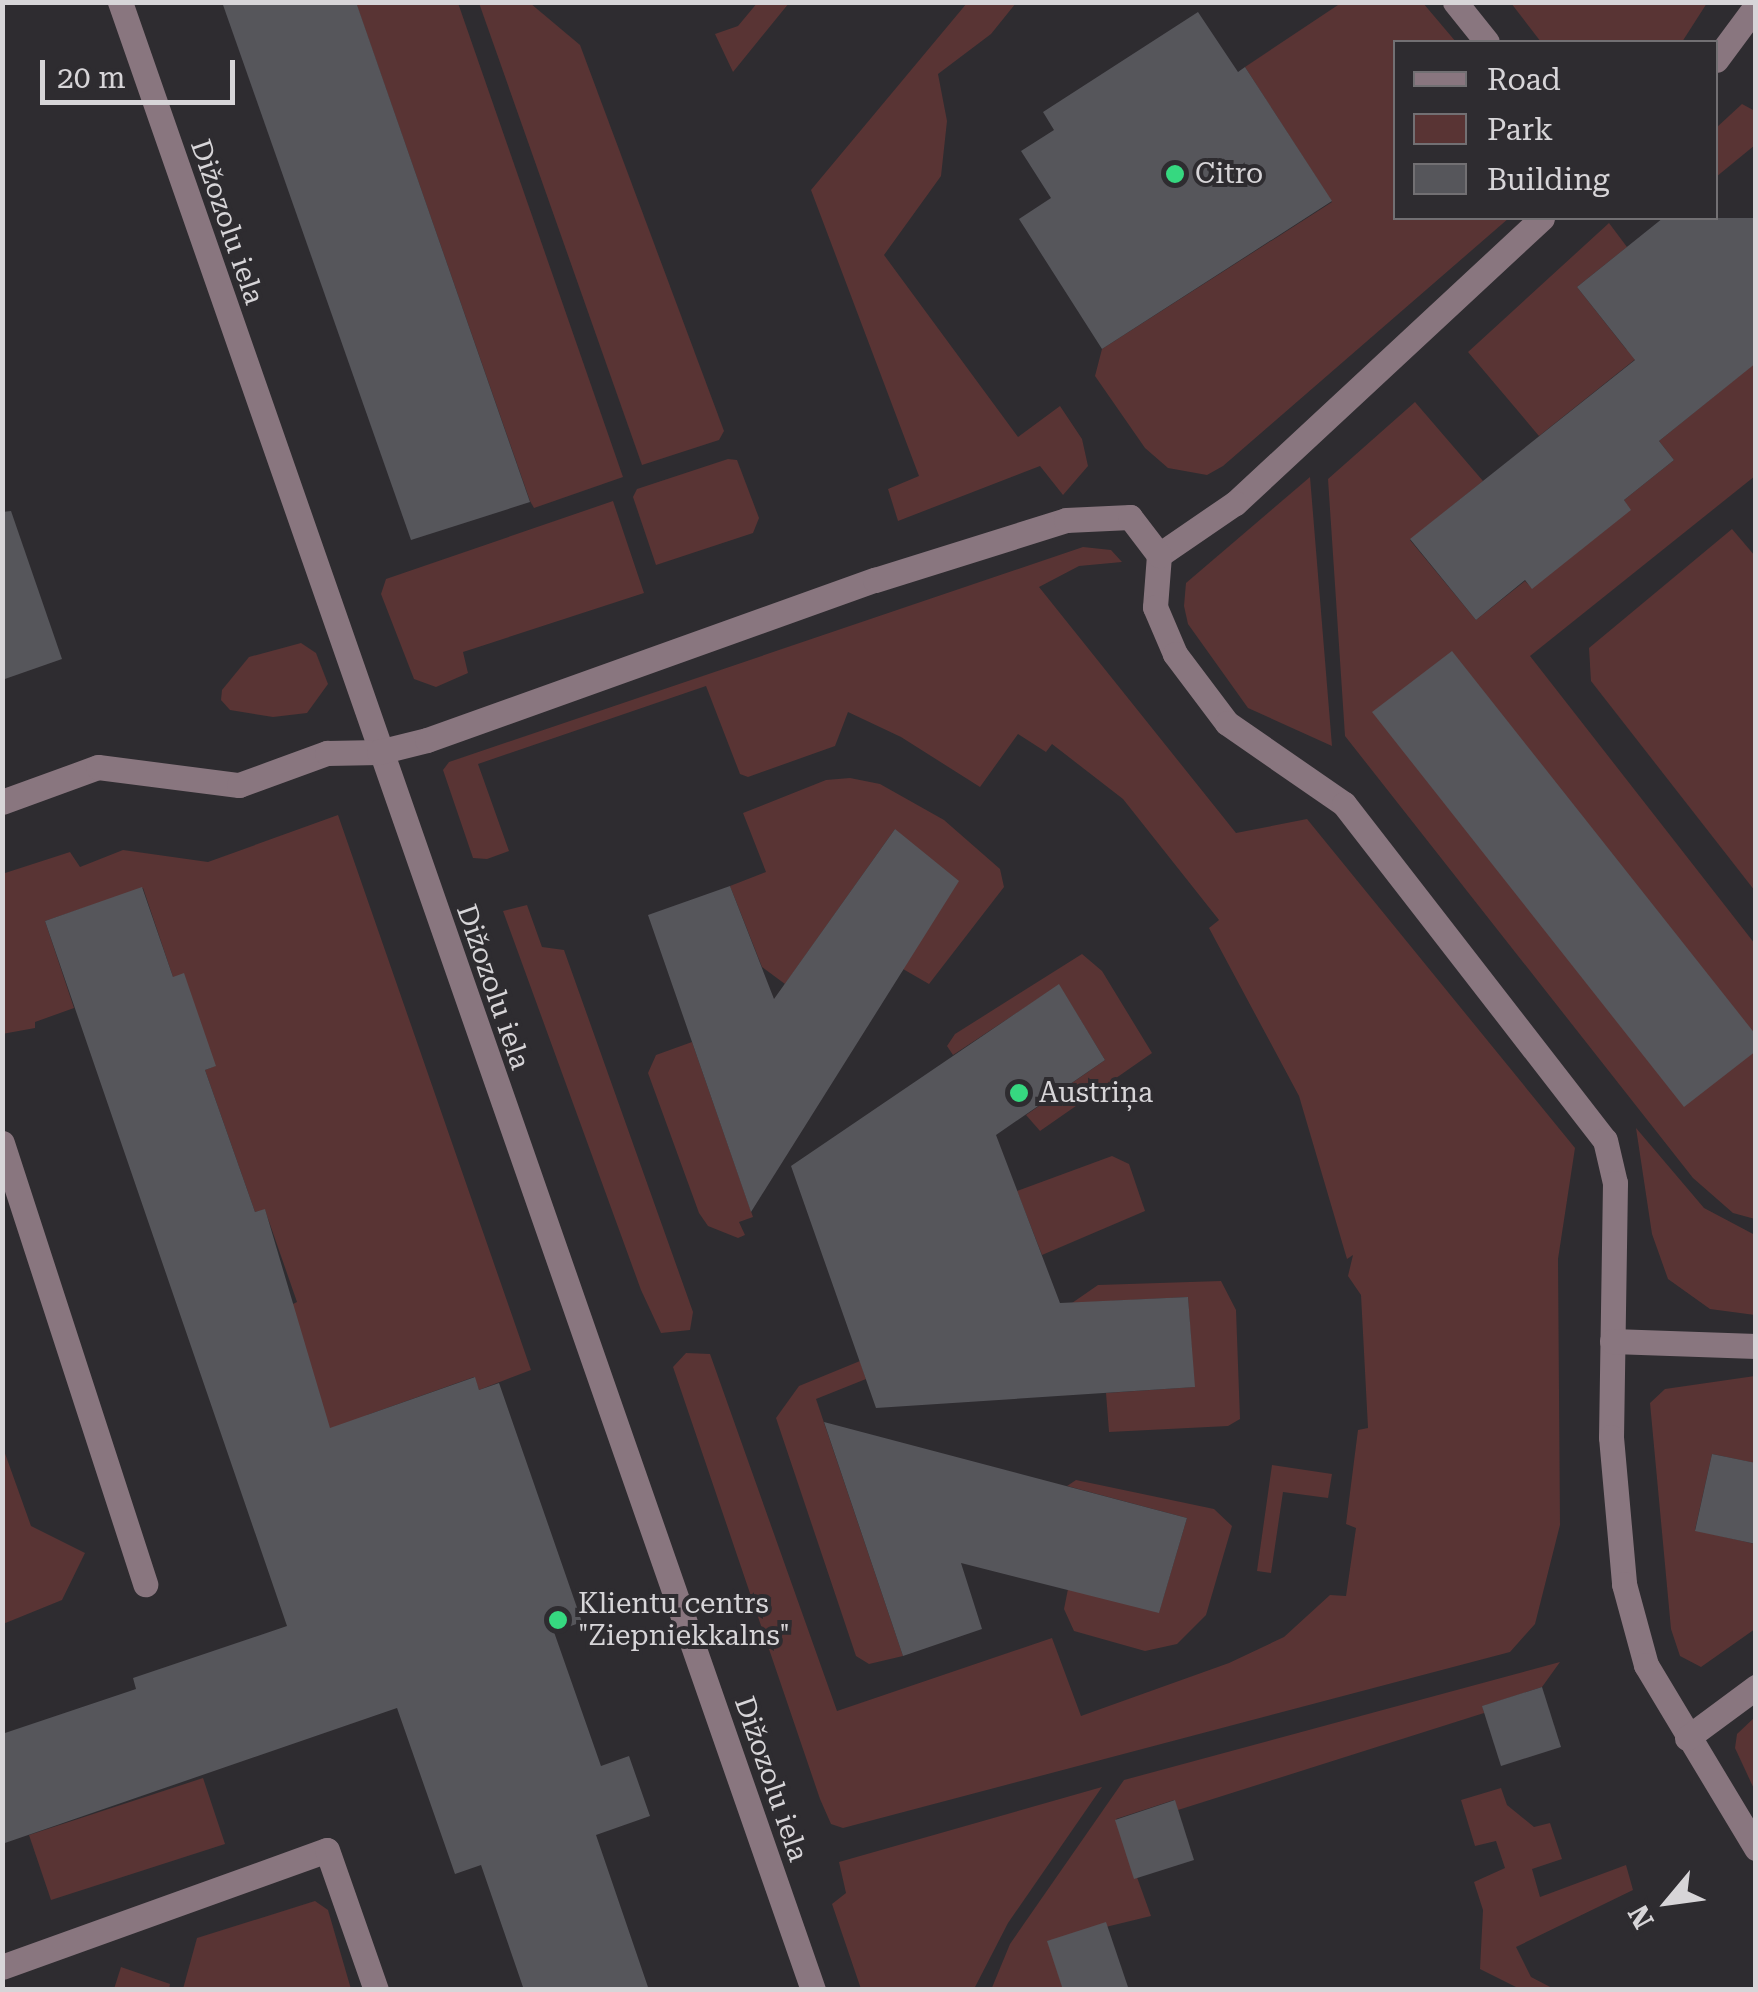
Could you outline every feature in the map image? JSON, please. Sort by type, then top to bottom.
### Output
[{"type":"street","name":"Dižozolu iela","points":[[120,2],[813,1990]]},
{"type":"street","points":[[1454,2],[1485,40]]},
{"type":"street","points":[[1718,57],[1756,6]]},
{"type":"street","points":[[1159,555],[1234,503],[1540,220]]},
{"type":"street","points":[[2,802],[98,767],[238,785],[328,753],[379,752],[1066,520],[1130,518],[1159,555],[1156,606],[1174,654],[1228,723],[1344,804],[1605,1140],[1616,1183],[1611,1437],[1624,1584],[1646,1666],[1756,1848]]},
{"type":"street","points":[[2,1143],[145,1584]]},
{"type":"street","points":[[1612,1341],[1756,1346]]},
{"type":"street","points":[[1687,1738],[1756,1687]]},
{"type":"street","points":[[2,1967],[327,1850],[376,1990]]},
{"type":"green space","points":[[758,2],[789,3],[733,72],[715,34],[738,26]]},
{"type":"green space","points":[[1511,2],[1707,3],[1683,40],[1540,40]]},
{"type":"green space","points":[[356,3],[458,3],[623,477],[534,508],[530,501]]},
{"type":"green space","points":[[479,3],[530,3],[580,45],[724,431],[719,440],[642,465]]},
{"type":"green space","points":[[967,3],[1016,3],[991,34],[938,74],[947,121],[941,176],[884,255],[1018,437],[1060,406],[1082,439],[1088,466],[1063,495],[1040,466],[898,521],[888,489],[919,476],[811,190]]},
{"type":"green space","points":[[1341,3],[1423,3],[1454,40],[1393,40],[1393,220],[1507,220],[1223,466],[1207,475],[1168,468],[1145,448],[1095,376],[1102,349],[1332,202],[1245,67]]},
{"type":"green space","points":[[1742,104],[1755,111],[1755,145],[1718,175],[1718,126]]},
{"type":"green space","points":[[1609,223],[1627,247],[1577,287],[1626,349],[1643,353],[1539,436],[1468,352]]},
{"type":"green space","points":[[1755,363],[1755,476],[1530,656],[1755,944],[1755,1219],[1733,1213],[1693,1178],[1345,736],[1328,479],[1415,402],[1483,481],[1410,540],[1476,620],[1525,581],[1532,588],[1630,510],[1624,500],[1674,460],[1659,441]]},
{"type":"green space","points":[[728,459],[737,460],[759,518],[753,533],[656,565],[633,497],[637,489]]},
{"type":"green space","points":[[1310,477],[1332,746],[1248,708],[1188,624],[1184,606],[1186,583]]},
{"type":"green space","points":[[613,501],[644,593],[463,652],[468,673],[436,687],[414,679],[381,594],[386,579]]},
{"type":"green space","points":[[1732,529],[1755,556],[1755,891],[1591,681],[1589,648]]},
{"type":"green space","points":[[1083,547],[1111,550],[1122,562],[1079,566],[1039,587],[1236,833],[1307,819],[1575,1148],[1558,1259],[1560,1525],[1535,1624],[1510,1652],[843,1828],[831,1824],[820,1799],[673,1367],[686,1353],[710,1354],[837,1711],[1052,1638],[1081,1716],[1229,1663],[1284,1637],[1330,1595],[1346,1596],[1356,1528],[1346,1524],[1358,1430],[1368,1428],[1361,1295],[1348,1276],[1353,1255],[1347,1259],[1299,1096],[1209,928],[1219,920],[1123,799],[1052,744],[1046,752],[1018,734],[980,787],[901,737],[848,712],[835,746],[748,777],[740,774],[706,686],[478,764],[509,851],[487,859],[473,858],[443,770],[449,762]]},
{"type":"green space","points":[[301,643],[316,653],[328,684],[307,713],[273,717],[230,710],[221,700],[222,690],[249,657]]},
{"type":"green space","points":[[850,778],[880,784],[944,820],[1000,869],[1004,887],[929,984],[903,969],[895,829],[785,984],[762,967],[730,886],[766,872],[743,813],[826,780]]},
{"type":"green space","points":[[338,815],[531,1370],[479,1390],[474,1377],[367,1415],[432,1600],[336,1448],[289,1306],[297,1302],[265,1210],[255,1212],[205,1070],[215,1066],[173,977],[143,888],[45,921],[74,1008],[35,1022],[35,1028],[2,1034],[2,874],[70,852],[80,867],[123,850],[208,862]]},
{"type":"green space","points":[[527,905],[542,947],[564,950],[693,1312],[690,1330],[661,1333],[641,1290],[503,911]]},
{"type":"green space","points":[[1082,954],[1102,971],[1152,1053],[1040,1131],[1026,1115],[1105,1060],[1059,985],[953,1055],[947,1046],[955,1034]]},
{"type":"green space","points":[[692,1042],[753,1217],[739,1222],[745,1235],[738,1238],[708,1226],[699,1213],[648,1073],[656,1055]]},
{"type":"green space","points":[[1636,1128],[1704,1208],[1755,1235],[1755,1315],[1710,1309],[1668,1279],[1652,1234]]},
{"type":"green space","points":[[1112,1156],[1129,1164],[1145,1211],[1042,1255],[1017,1191]]},
{"type":"green space","points":[[1221,1281],[1236,1310],[1240,1419],[1228,1426],[1109,1432],[1106,1393],[1194,1387],[1188,1297],[1072,1303],[1098,1285]]},
{"type":"green space","points":[[860,1361],[866,1379],[816,1399],[903,1656],[869,1664],[856,1656],[776,1418],[799,1386]]},
{"type":"green space","points":[[1755,1376],[1755,1463],[1712,1454],[1695,1530],[1755,1544],[1755,1629],[1701,1667],[1680,1656],[1671,1629],[1650,1403],[1665,1389]]},
{"type":"green space","points":[[2,1445],[31,1526],[85,1553],[62,1600],[3,1624]]},
{"type":"green space","points":[[1272,1465],[1332,1474],[1328,1498],[1283,1492],[1271,1573],[1257,1571]]},
{"type":"green space","points":[[1076,1480],[1214,1509],[1232,1526],[1206,1615],[1177,1644],[1145,1651],[1074,1631],[1064,1609],[1068,1589],[1159,1612],[1187,1518],[1067,1486]]},
{"type":"green space","points":[[1560,1662],[1542,1687],[1483,1706],[1484,1713],[1178,1810],[1174,1800],[1116,1819],[1151,1916],[1048,1941],[1063,1989],[991,1990],[1010,1944],[1124,1780]]},
{"type":"green space","points":[[1755,1717],[1755,1791],[1735,1748],[1737,1734]]},
{"type":"green space","points":[[203,1778],[225,1844],[51,1900],[29,1835]]},
{"type":"green space","points":[[1102,1787],[1008,1923],[974,1989],[861,1989],[832,1904],[846,1893],[839,1862]]},
{"type":"green space","points":[[1501,1788],[1507,1805],[1534,1827],[1550,1823],[1562,1859],[1532,1869],[1540,1897],[1626,1865],[1633,1890],[1516,1947],[1531,1977],[1554,1989],[1520,1989],[1480,1969],[1483,1910],[1474,1882],[1505,1868],[1496,1841],[1475,1846],[1461,1800]]},
{"type":"green space","points":[[315,1901],[328,1910],[351,1989],[183,1989],[197,1938]]},
{"type":"green space","points":[[121,1967],[170,1984],[169,1989],[114,1989]]},
{"type":"building","points":[[222,2],[356,2],[530,502],[411,540]]},
{"type":"building","name":"Citro","points":[[1198,12],[1238,72],[1245,67],[1332,201],[1102,349],[1019,219],[1051,198],[1021,151],[1054,130],[1043,112]]},
{"type":"building","points":[[1756,218],[1756,363],[1659,441],[1674,460],[1624,500],[1631,510],[1532,589],[1525,580],[1476,620],[1410,539],[1635,360],[1577,287],[1661,220]]},
{"type":"building","points":[[11,511],[62,659],[2,680],[2,512]]},
{"type":"building","points":[[1452,651],[1756,1035],[1756,1051],[1684,1107],[1372,712]]},
{"type":"building","points":[[895,829],[959,881],[751,1212],[648,915],[730,886],[774,999]]},
{"type":"building","points":[[142,887],[173,977],[184,973],[216,1066],[205,1070],[255,1212],[265,1209],[330,1428],[475,1377],[479,1390],[499,1383],[582,1622],[554,1632],[601,1766],[629,1756],[650,1816],[596,1835],[649,1990],[524,1990],[481,1865],[455,1874],[397,1708],[2,1844],[2,1734],[136,1689],[133,1678],[287,1626],[45,921]]},
{"type":"building","points":[[1059,984],[1105,1060],[996,1135],[1060,1303],[1188,1297],[1195,1387],[876,1408],[791,1166]]},
{"type":"building","points":[[824,1422],[1187,1518],[1159,1613],[961,1563],[982,1629],[903,1656]]},
{"type":"building","points":[[1712,1454],[1756,1463],[1756,1544],[1695,1531]]},
{"type":"building","points":[[1542,1687],[1561,1747],[1501,1766],[1482,1706]]},
{"type":"building","points":[[1175,1800],[1194,1860],[1134,1879],[1115,1820]]},
{"type":"building","points":[[1106,1922],[1129,1990],[1063,1990],[1047,1941]]},
{"type":"place","name":"Citro","points":[[1175,174]]},
{"type":"place","name":"Austriņa","points":[[1019,1093]]},
{"type":"place","name":"Klientu centrs \"Ziepniekkalns\"","points":[[558,1620]]}]
